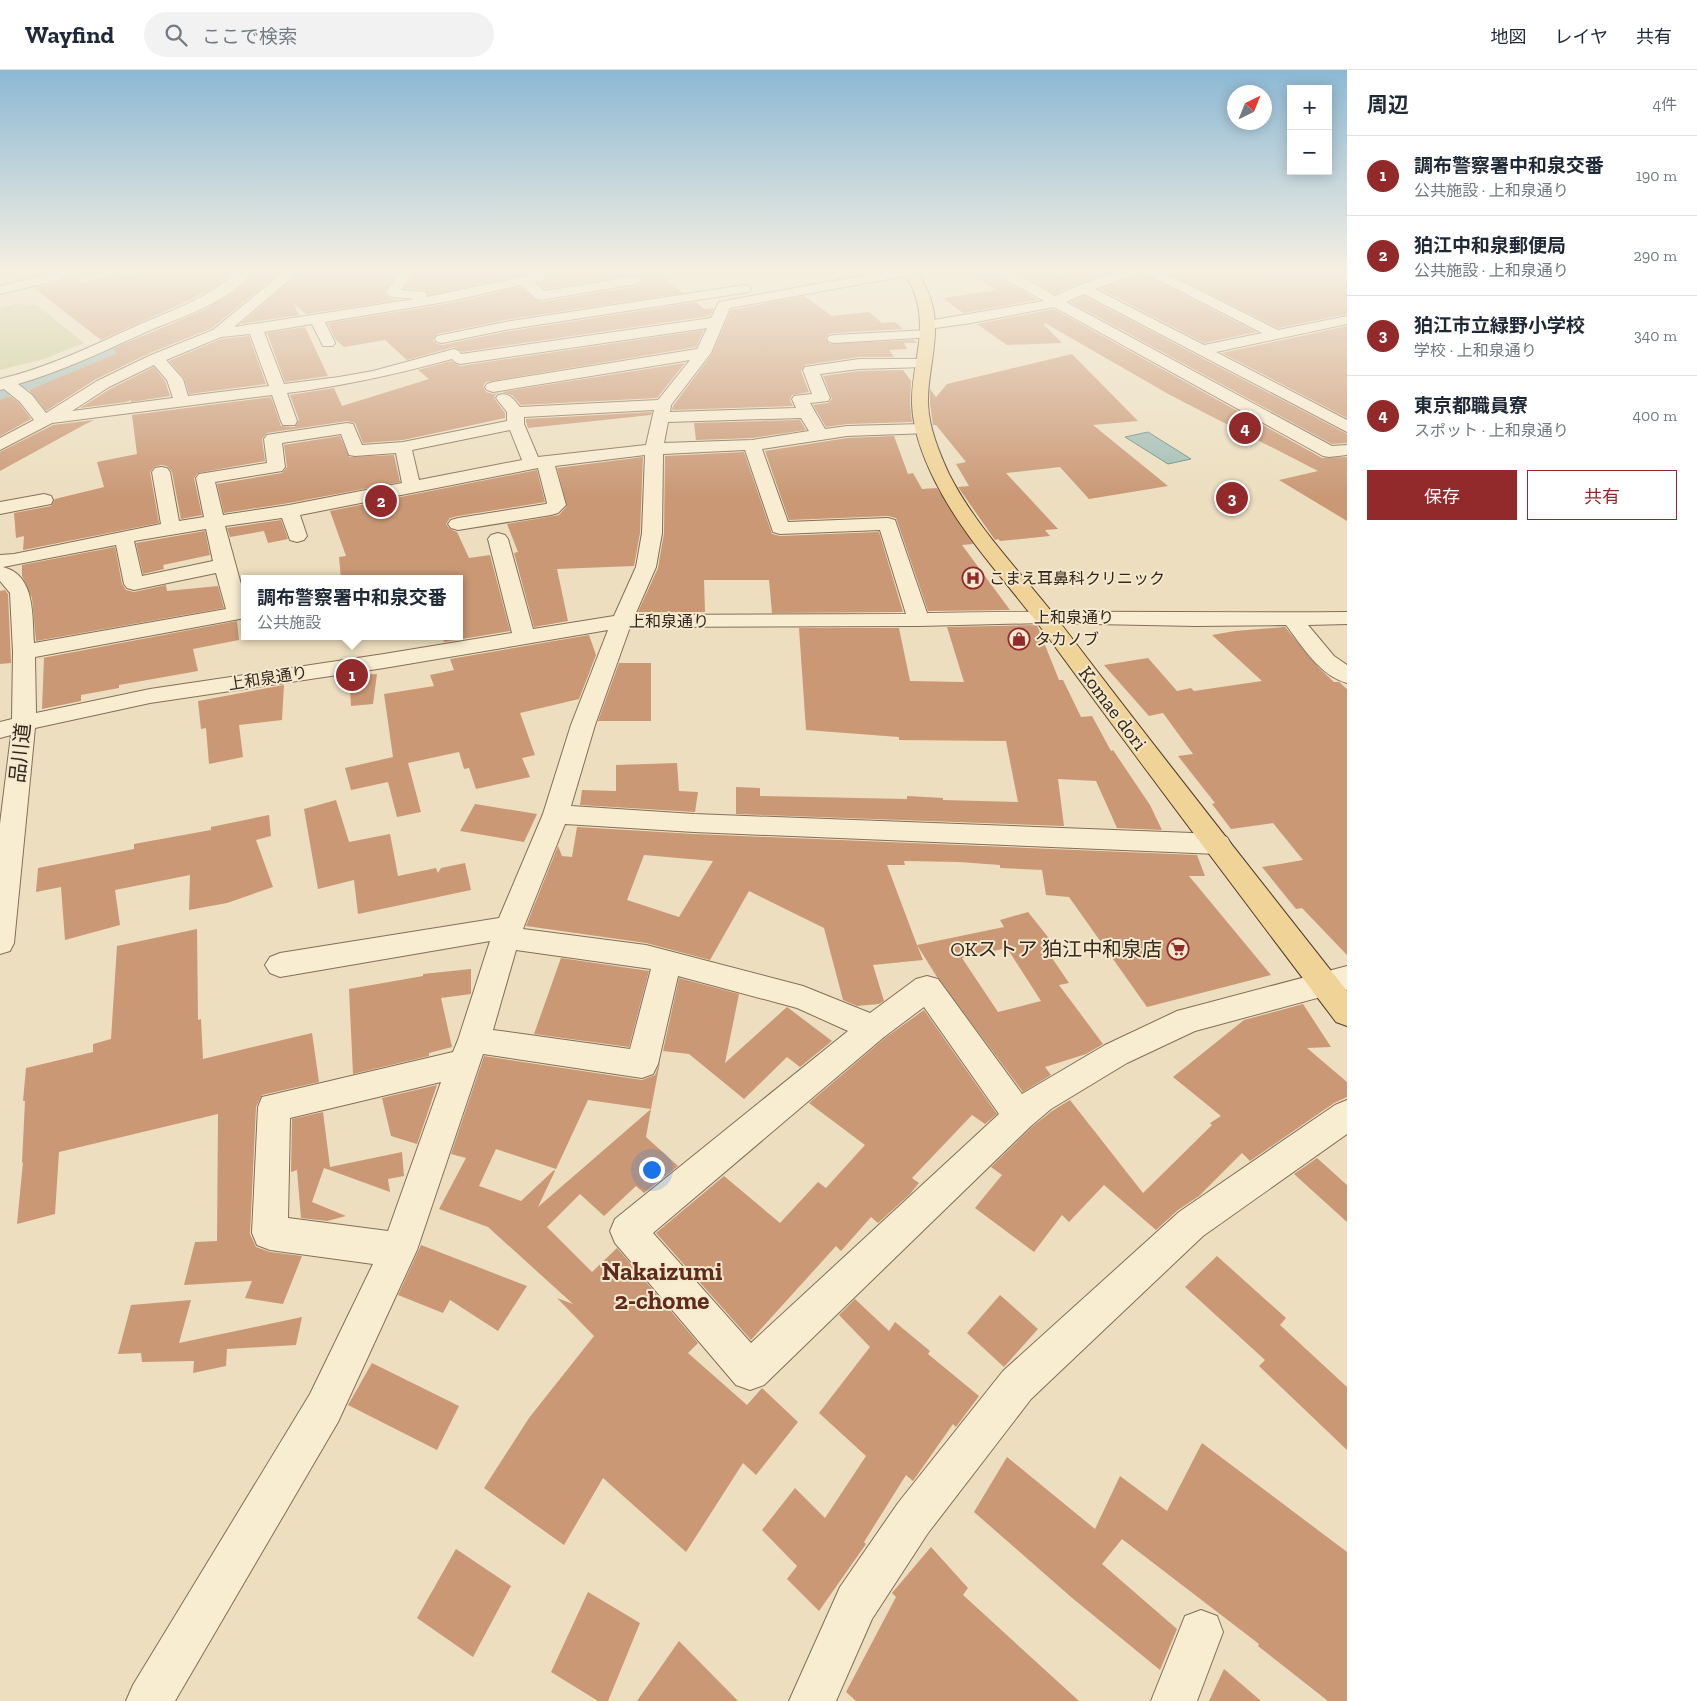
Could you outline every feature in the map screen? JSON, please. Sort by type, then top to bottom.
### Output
[{"type":"main road","name":"Komae dori","points":[[926,345],[920,400],[923,429],[936,466],[958,505],[986,545],[1044,617],[1218,844],[1335,981],[1347,1014]]},
{"type":"street","points":[[2,384],[70,360],[104,345]]},
{"type":"street","points":[[0,446],[48,420],[103,384],[156,358],[188,345]]},
{"type":"street","points":[[262,345],[288,421]]},
{"type":"street","points":[[447,345],[494,387],[515,418],[539,462],[557,505],[551,509],[458,524]]},
{"type":"street","points":[[2,384],[24,394],[31,401],[42,419],[48,420],[366,377],[457,356],[540,345]]},
{"type":"street","points":[[150,1700],[324,1408],[399,1250],[469,1051],[507,933],[556,814],[583,725],[622,621],[646,567],[652,534],[654,449],[662,411],[706,345]]},
{"type":"street","points":[[1132,345],[1329,452],[1347,450]]},
{"type":"street","points":[[1194,345],[1347,427]]},
{"type":"street","points":[[1203,350],[1227,345]]},
{"type":"street","points":[[494,387],[703,352]]},
{"type":"street","points":[[156,358],[175,379],[182,402]]},
{"type":"street","points":[[820,434],[806,413],[800,399],[822,398],[811,370],[859,364],[924,362]]},
{"type":"street","points":[[0,638],[23,644],[238,613],[224,565],[205,478],[276,467],[273,439],[347,428],[355,451],[403,447],[515,418],[662,411],[806,413]]},
{"type":"street","points":[[0,561],[14,560],[172,528],[289,511],[539,462],[654,449],[752,445],[848,431],[923,429]]},
{"type":"street","points":[[752,445],[780,528],[888,524],[919,620]]},
{"type":"street","points":[[403,447],[412,488]]},
{"type":"street","points":[[161,472],[172,528]]},
{"type":"street","points":[[0,508],[44,500]]},
{"type":"street","points":[[289,511],[297,536]]},
{"type":"street","points":[[124,538],[134,584],[224,565]]},
{"type":"street","points":[[498,539],[524,636]]},
{"type":"street","name":"品川道","points":[[0,572],[10,578],[20,593],[23,644],[12,726],[0,943]]},
{"type":"street","name":"上和泉通り","points":[[12,726],[150,696],[622,621],[919,620],[1044,617],[1196,620],[1347,618]]},
{"type":"street","points":[[1292,619],[1326,661],[1347,676]]},
{"type":"street","points":[[556,814],[704,824],[1218,844]]},
{"type":"street","points":[[280,966],[507,933],[646,956],[803,998],[873,1028]]},
{"type":"street","points":[[399,1250],[270,1233],[274,1107],[469,1051],[642,1064],[667,962]]},
{"type":"street","points":[[1019,1116],[927,988],[873,1028],[628,1231],[750,1371],[1040,1098],[1116,1054],[1188,1020],[1335,981]]},
{"type":"street","points":[[812,1701],[856,1603],[913,1518],[1017,1385],[1191,1224],[1347,1115]]},
{"type":"street","points":[[1174,1701],[1201,1632]]},
{"type":"green space","points":[[0,345],[79,345],[44,359],[0,370]]},
{"type":"water","points":[[1148,432],[1191,459],[1168,464],[1125,437]]},
{"type":"building","points":[[122,345],[170,345],[96,379],[46,411],[29,390],[118,353],[113,349]]},
{"type":"building","points":[[207,345],[252,345],[266,384],[189,394],[184,378],[169,361]]},
{"type":"building","points":[[271,345],[314,345],[328,376],[285,382]]},
{"type":"building","points":[[391,345],[509,345],[462,352],[454,347],[407,360]]},
{"type":"building","points":[[602,345],[697,345],[696,347],[486,382],[483,386],[486,392],[493,394],[502,392],[496,394],[494,398],[505,413],[505,418],[403,440],[363,443],[355,423],[347,421],[267,433],[262,439],[265,461],[198,473],[194,478],[202,515],[181,519],[172,472],[167,466],[161,465],[154,467],[150,472],[159,523],[23,550],[24,536],[16,538],[14,513],[51,506],[55,499],[104,487],[97,462],[137,454],[132,415],[271,397],[281,426],[295,427],[299,420],[290,395],[334,388],[342,406],[429,379],[418,370],[451,361],[460,366]]},
{"type":"building","points":[[716,345],[905,345],[907,349],[889,350],[894,357],[859,357],[805,365],[801,371],[809,392],[792,395],[790,400],[793,406],[672,410],[673,406],[712,354]]},
{"type":"building","points":[[1083,345],[1119,345],[1322,458],[1347,457],[1347,521],[1279,480],[1318,471],[1170,395]]},
{"type":"building","points":[[1150,345],[1178,345],[1347,434],[1347,443],[1332,444]]},
{"type":"building","points":[[1259,345],[1347,345],[1347,418],[1222,353]]},
{"type":"building","points":[[1072,354],[1138,421],[1093,425],[1168,486],[1089,499],[1060,467],[1006,473],[1058,529],[1045,530],[1050,536],[995,540],[958,487],[969,486],[956,464],[966,462],[936,425],[933,425],[930,389],[936,397],[947,384]]},
{"type":"building","points":[[685,363],[657,398],[521,405],[512,395],[502,392]]},
{"type":"building","points":[[154,367],[165,381],[170,396],[80,408],[110,389]]},
{"type":"building","points":[[903,370],[911,381],[910,404],[912,422],[847,424],[826,427],[813,405],[828,403],[832,399],[823,376],[859,371]]},
{"type":"building","points":[[10,396],[19,403],[31,419],[0,436],[0,400]]},
{"type":"building","points":[[652,412],[651,415],[528,428],[526,422],[526,419]]},
{"type":"building","points":[[94,420],[0,471],[0,452],[53,425]]},
{"type":"building","points":[[800,420],[806,430],[752,438],[696,440],[694,423]]},
{"type":"building","points":[[340,436],[349,457],[394,455],[400,482],[224,513],[217,484],[282,473],[287,467],[284,445]]},
{"type":"building","points":[[894,436],[908,474],[913,473],[922,489],[937,488],[973,544],[962,545],[1010,610],[928,611],[896,518],[888,516],[789,520],[765,451],[847,438]]},
{"type":"building","points":[[744,452],[772,534],[780,536],[879,532],[903,612],[772,613],[769,580],[704,580],[705,612],[638,612],[658,568],[664,533],[665,456]]},
{"type":"building","points":[[643,457],[640,533],[634,566],[557,569],[568,621],[534,627],[514,553],[518,552],[507,524],[559,515],[567,506],[557,468]]},
{"type":"building","points":[[537,470],[545,502],[458,516],[450,518],[446,524],[450,529],[457,532],[469,558],[490,555],[510,631],[463,639],[463,575],[341,575],[339,557],[346,556],[330,511]]},
{"type":"building","points":[[281,520],[288,539],[268,543],[264,531],[230,537],[227,528]]},
{"type":"building","points":[[205,531],[210,555],[163,565],[164,569],[143,574],[136,543]]},
{"type":"building","points":[[115,547],[122,584],[126,590],[134,592],[166,585],[167,591],[218,586],[224,608],[36,641],[32,598],[22,576],[22,565]]},
{"type":"building","points":[[5,590],[8,594],[11,663],[0,664],[0,591]]},
{"type":"building","points":[[237,621],[239,640],[193,649],[198,671],[119,685],[119,688],[81,695],[81,701],[42,709],[44,658],[37,659]]},
{"type":"building","points":[[1037,625],[1059,680],[1063,680],[1081,717],[1092,716],[1111,751],[1113,750],[1150,805],[1162,830],[1117,828],[1096,781],[1058,779],[1064,826],[736,814],[736,787],[760,788],[760,796],[907,799],[907,796],[943,798],[943,800],[1018,802],[1006,741],[899,740],[899,737],[806,730],[799,628],[899,628],[910,681],[964,682],[947,627]]},
{"type":"building","points":[[1285,627],[1319,668],[1334,682],[1339,682],[1347,689],[1347,955],[1302,908],[1296,909],[1262,867],[1303,860],[1273,823],[1231,829],[1212,804],[1215,803],[1178,756],[1193,754],[1163,713],[1149,716],[1104,665],[1148,658],[1177,691],[1191,688],[1194,691],[1262,681],[1212,635]]},
{"type":"building","points":[[589,635],[596,655],[579,699],[520,713],[535,755],[522,758],[530,777],[476,789],[469,768],[464,769],[459,752],[408,763],[421,812],[397,817],[388,782],[351,790],[345,768],[393,757],[384,694],[434,686],[430,675],[454,670],[450,659]]},
{"type":"building","points":[[619,663],[651,663],[651,721],[598,721]]},
{"type":"building","points":[[377,674],[373,704],[351,706],[350,690],[352,675]]},
{"type":"building","points":[[284,685],[282,720],[239,725],[243,757],[209,764],[206,728],[201,729],[198,701]]},
{"type":"building","points":[[677,763],[679,791],[698,792],[695,812],[580,805],[582,790],[616,791],[616,765]]},
{"type":"building","points":[[336,800],[349,842],[390,834],[398,876],[436,868],[438,873],[441,868],[465,863],[471,890],[358,914],[354,880],[318,889],[304,809]]},
{"type":"building","points":[[475,804],[537,814],[524,842],[460,831]]},
{"type":"building","points":[[269,815],[271,836],[256,840],[273,887],[227,903],[189,910],[190,875],[115,890],[120,925],[65,940],[61,887],[36,892],[38,868],[134,849],[134,844],[211,830],[211,827]]},
{"type":"building","points":[[577,827],[694,834],[1197,855],[1205,876],[1189,876],[1271,975],[1147,1007],[1069,897],[1046,895],[1042,870],[1000,868],[1000,865],[959,862],[904,861],[905,865],[887,865],[923,960],[873,965],[884,1001],[879,1004],[857,1006],[843,1000],[824,928],[749,891],[710,960],[646,943],[526,926],[558,846],[562,856],[572,857]],"holes":[[[644,855],[713,861],[679,917],[627,900]]]},
{"type":"building","points":[[1028,912],[1060,952],[1050,955],[1069,983],[1059,985],[1103,1044],[1086,1054],[1045,1067],[1051,1075],[1023,1092],[937,977],[917,945],[1004,927],[1000,920]],"holes":[[[1007,948],[1041,1001],[998,1012],[962,958]]]},
{"type":"building","points":[[197,929],[198,1020],[201,1019],[203,1059],[312,1033],[319,1082],[262,1095],[256,1107],[250,1234],[256,1247],[270,1252],[302,1256],[283,1304],[245,1298],[252,1281],[184,1285],[195,1242],[217,1241],[218,1114],[59,1152],[55,1214],[17,1224],[23,1162],[25,1101],[23,1101],[26,1068],[93,1052],[93,1044],[111,1039],[117,946]]},
{"type":"building","points":[[561,958],[649,971],[629,1047],[534,1034]]},
{"type":"building","points":[[471,969],[471,994],[441,998],[452,1047],[429,1053],[429,1056],[353,1074],[349,989],[423,976],[423,974]]},
{"type":"building","points":[[679,978],[739,994],[725,1063],[787,1007],[832,1041],[800,1067],[787,1057],[744,1099],[689,1054],[663,1051]]},
{"type":"building","points":[[1303,1004],[1331,1047],[1307,1048],[1347,1082],[1347,1097],[1334,1103],[1250,1161],[1242,1153],[1199,1196],[1178,1210],[1156,1230],[1104,1185],[1069,1222],[1062,1215],[1034,1252],[975,1208],[1002,1175],[991,1167],[1032,1127],[1070,1100],[1143,1193],[1212,1125],[1210,1123],[1221,1116],[1173,1077],[1244,1020]]},
{"type":"building","points":[[924,1010],[997,1114],[985,1124],[972,1115],[912,1178],[919,1183],[910,1194],[878,1223],[871,1217],[841,1251],[836,1246],[751,1340],[656,1233],[724,1176],[780,1223],[818,1182],[826,1188],[865,1145],[809,1103],[885,1038]]},
{"type":"building","points":[[484,1056],[642,1080],[655,1075],[660,1062],[646,1137],[678,1166],[644,1193],[636,1186],[604,1216],[580,1194],[547,1227],[592,1272],[617,1248],[698,1343],[688,1353],[747,1405],[762,1388],[798,1422],[756,1475],[743,1463],[686,1552],[603,1478],[564,1545],[484,1488],[529,1418],[594,1336],[557,1298],[573,1304],[488,1227],[439,1209],[466,1158],[451,1154]],"holes":[[[588,1100],[651,1109],[538,1207],[554,1170],[521,1201],[479,1186],[496,1149],[556,1169]]]},
{"type":"building","points":[[437,1085],[417,1144],[391,1136],[382,1098]]},
{"type":"building","points":[[323,1112],[330,1167],[402,1152],[404,1176],[388,1179],[390,1192],[324,1168],[312,1202],[346,1216],[327,1221],[301,1218],[297,1170],[291,1172],[292,1119]]},
{"type":"building","points":[[1317,1158],[1347,1185],[1347,1222],[1294,1174]]},
{"type":"building","points":[[421,1245],[527,1286],[498,1331],[450,1300],[443,1313],[398,1295]]},
{"type":"building","points":[[1217,1256],[1286,1318],[1280,1325],[1347,1387],[1347,1450],[1259,1366],[1265,1360],[1185,1287]]},
{"type":"building","points":[[1000,1295],[1038,1329],[1004,1367],[967,1333]]},
{"type":"building","points":[[855,1299],[889,1331],[895,1322],[930,1351],[928,1354],[979,1396],[956,1427],[953,1424],[913,1481],[906,1475],[864,1542],[866,1544],[819,1611],[787,1579],[797,1566],[762,1530],[795,1488],[825,1518],[866,1456],[819,1413],[870,1347],[839,1315]]},
{"type":"building","points":[[191,1300],[179,1343],[302,1317],[296,1345],[227,1349],[226,1366],[193,1373],[194,1361],[142,1362],[141,1353],[118,1354],[131,1305]]},
{"type":"building","points":[[372,1363],[459,1406],[437,1450],[348,1405]]},
{"type":"building","points":[[1202,1443],[1347,1552],[1347,1701],[1328,1701],[1258,1646],[1259,1644],[1122,1539],[1102,1564],[1177,1629],[1160,1670],[1071,1597],[974,1512],[1007,1457],[1095,1529],[1120,1476],[1167,1511]]},
{"type":"building","points":[[931,1547],[968,1588],[963,1595],[1079,1701],[856,1701],[846,1692],[896,1597],[892,1593]]},
{"type":"building","points":[[456,1549],[511,1586],[473,1657],[417,1618]]},
{"type":"building","points":[[588,1592],[640,1623],[608,1701],[598,1701],[551,1672]]},
{"type":"building","points":[[679,1641],[738,1701],[637,1701]]},
{"type":"building","points":[[1224,1669],[1261,1701],[1209,1701]]},
{"type":"waterway","points":[[28,385],[64,373],[132,345]]},
{"type":"place","name":"東京都職員寮","points":[[1245,428]]},
{"type":"place","name":"狛江市立緑野小学校","points":[[1232,498]]},
{"type":"place","name":"狛江中和泉郵便局","points":[[381,501]]},
{"type":"place","name":"こまえ耳鼻科クリニック","points":[[973,578]]},
{"type":"place","name":"タカノブ","points":[[1019,639]]},
{"type":"place","name":"調布警察署中和泉交番","points":[[352,675]]},
{"type":"place","name":"OKストア 狛江中和泉店","points":[[1178,949]]},
{"type":"district","name":"Nakaizumi 2-chome","points":[[662,1286]]}]
